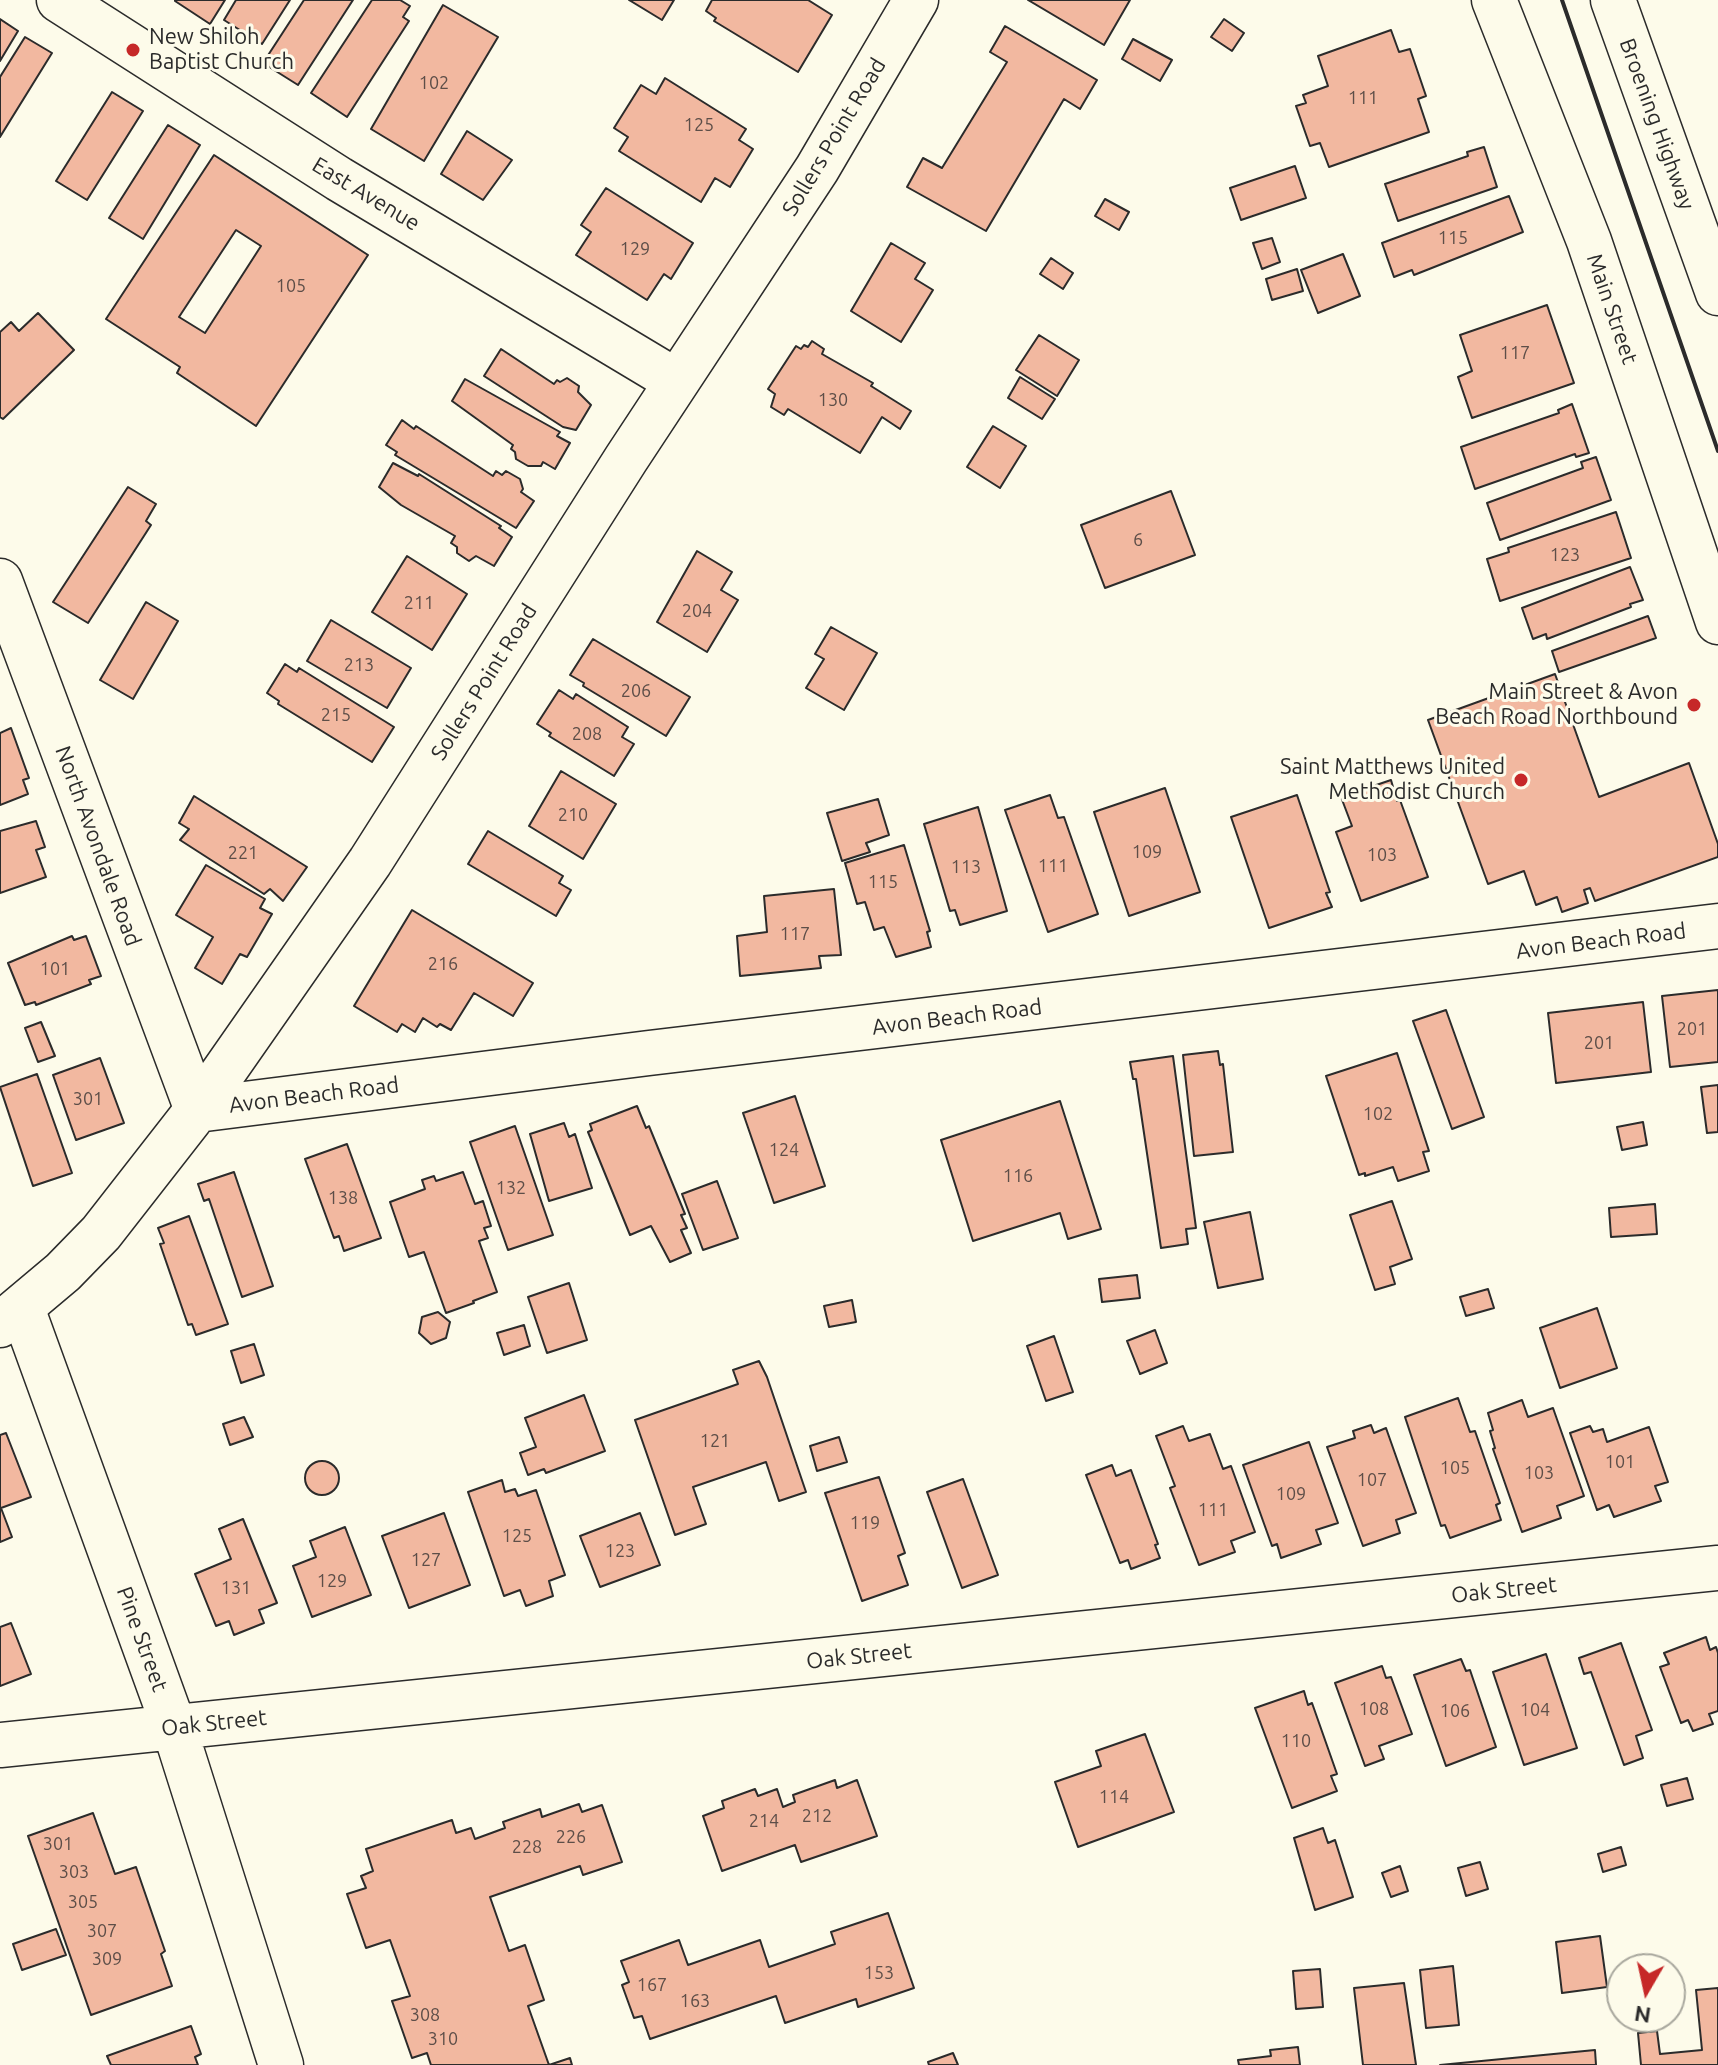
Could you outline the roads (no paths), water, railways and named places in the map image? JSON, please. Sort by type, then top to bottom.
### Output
[{"type":"street","name":"East Avenue","points":[[59,0],[339,179],[676,381]]},
{"type":"street","name":"Sollers Point Road","points":[[11,1317],[63,1272],[101,1233],[197,1110],[370,862],[676,381],[817,169],[916,0]]},
{"type":"street","name":"Main Street","points":[[1494,0],[1589,241],[1718,622]]},
{"type":"street","name":"Broening Highway","points":[[1613,0],[1718,293]]},
{"type":"street","name":"North Avondale Road","points":[[0,581],[197,1110]]},
{"type":"street","name":"Avon Beach Road","points":[[197,1110],[1718,926]]},
{"type":"street","name":"Pine Street","points":[[11,1317],[174,1727],[281,2065]]},
{"type":"street","name":"Oak Street","points":[[0,1745],[1718,1568]]},
{"type":"place","name":"New Shiloh Baptist Church","points":[[133,50]]},
{"type":"place","name":"Main Street & Avon Beach Road Northbound","points":[[1694,705]]},
{"type":"place","name":"Saint Matthews United Methodist Church","points":[[1521,780]]}]
